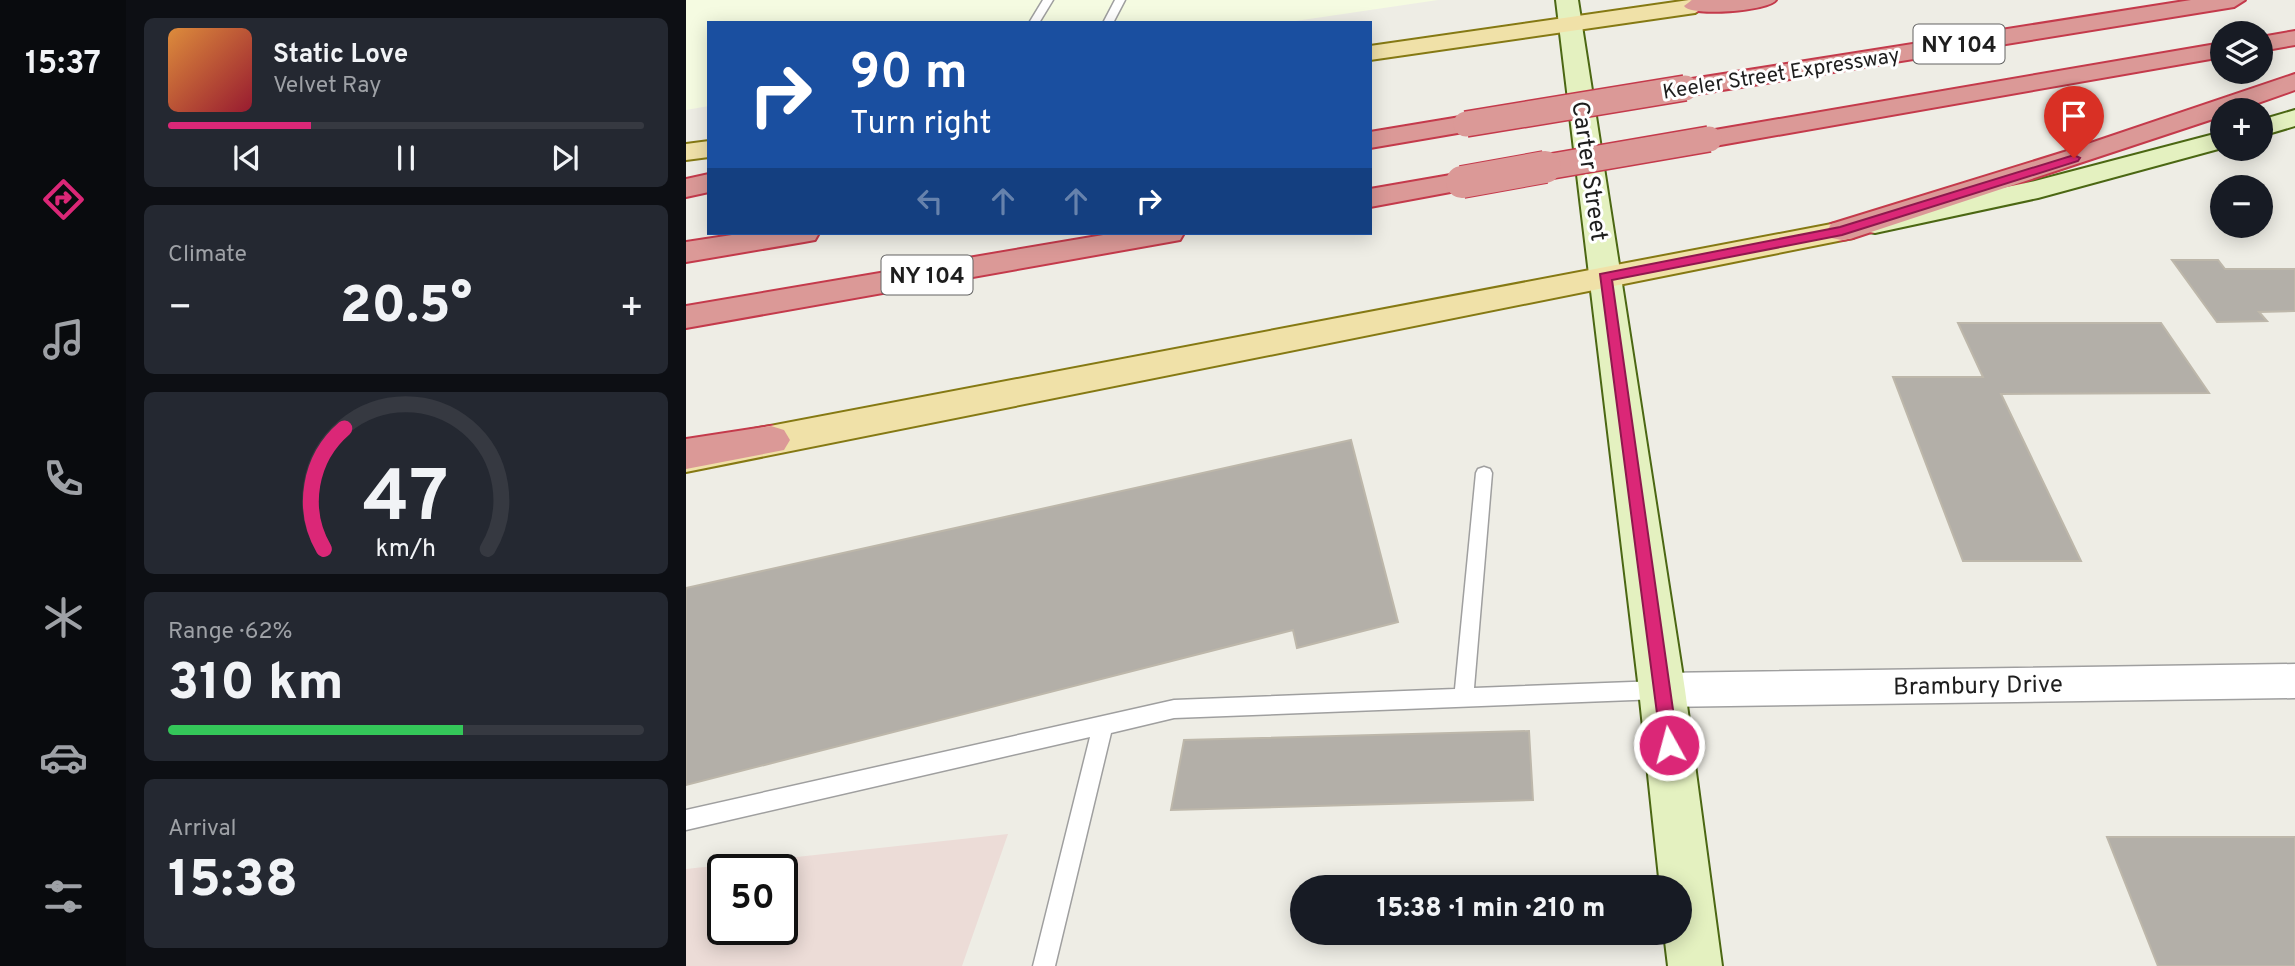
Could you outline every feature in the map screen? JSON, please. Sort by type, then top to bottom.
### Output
[{"type":"highway","points":[[1695,6],[1765,0]]},
{"type":"highway","name":"Keeler Street Expressway","points":[[1372,140],[2234,0]]},
{"type":"highway","points":[[2273,42],[2295,38]]},
{"type":"highway","name":"NY 104","points":[[1372,198],[2210,52]]},
{"type":"highway","points":[[1842,231],[2096,151],[2295,82]]},
{"type":"highway","points":[[686,188],[707,183]]},
{"type":"highway","points":[[686,252],[792,235]]},
{"type":"highway","name":"NY 104","points":[[686,317],[1158,235]]},
{"type":"main road","points":[[1372,53],[1569,12],[1695,6],[1743,0]]},
{"type":"main road","name":"Carter Street","points":[[1569,12],[1662,690],[1695,966]]},
{"type":"main road","points":[[2273,124],[2295,118]]},
{"type":"main road","points":[[686,455],[1842,231],[2027,192],[2210,143]]},
{"type":"main road","points":[[686,152],[707,149]]},
{"type":"street","name":"Brambury Drive","points":[[1662,690],[2295,681]]},
{"type":"lane","points":[[1035,21],[1048,0]]},
{"type":"lane","points":[[1109,21],[1120,0]]},
{"type":"lane","points":[[1464,697],[1484,473]]},
{"type":"lane","points":[[686,820],[1174,709],[1662,690]]},
{"type":"lane","points":[[1044,966],[1103,725]]},
{"type":"shaded area","points":[[686,0],[1438,0],[1296,21],[707,21],[707,106],[686,110]]},
{"type":"shaded area","points":[[1008,834],[962,966],[686,966],[686,869],[707,867],[707,945],[798,945],[798,857]]},
{"type":"building","points":[[2172,260],[2218,260],[2225,269],[2295,269],[2295,311],[2259,312],[2267,321],[2217,322]]},
{"type":"building","points":[[1958,323],[2161,323],[2209,393],[2001,394],[2081,561],[1963,561],[1893,377],[1983,377]]},
{"type":"building","points":[[1351,440],[1398,622],[1297,648],[1293,630],[686,785],[686,588]]},
{"type":"building","points":[[1529,731],[1533,800],[1171,810],[1184,740]]},
{"type":"building","points":[[2107,837],[2295,837],[2295,966],[2158,966]]},
{"type":"route","points":[[1669,745],[1605,277],[1842,231],[2074,158]]}]
